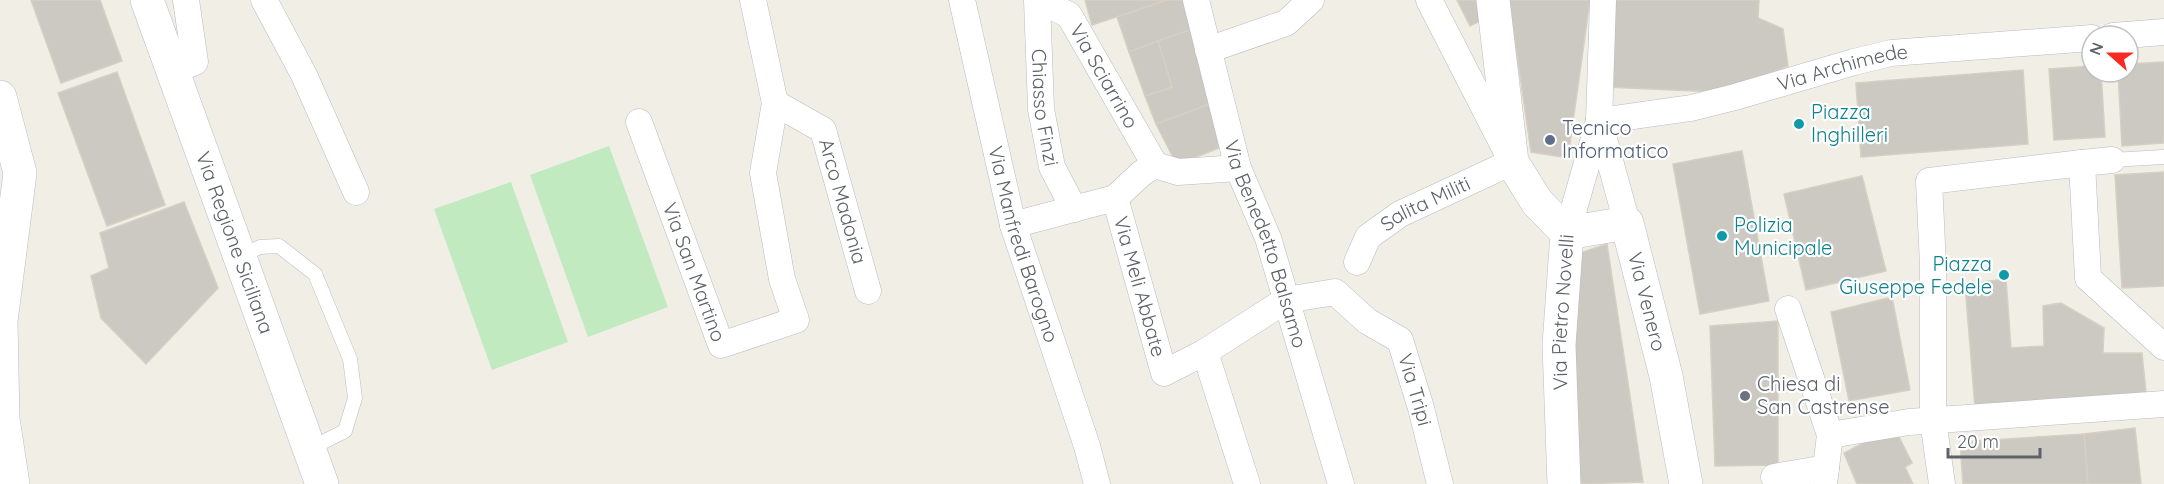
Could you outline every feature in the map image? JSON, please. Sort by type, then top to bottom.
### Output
[{"type":"street","name":"Via Regione Siciliana","points":[[147,0],[322,484]]},
{"type":"street","points":[[173,71],[195,62],[186,0]]},
{"type":"street","points":[[264,0],[304,75],[356,192]]},
{"type":"street","name":"Via San Martino","points":[[639,122],[721,345],[796,320],[782,279],[763,173],[776,103],[753,0]]},
{"type":"street","name":"Via Manfredi Barogno","points":[[962,0],[1013,225],[1087,446],[1097,484]]},
{"type":"street","name":"Via Sciarrino","points":[[1038,0],[1069,15],[1149,169]]},
{"type":"street","name":"Chiasso Finzi","points":[[1038,0],[1041,109],[1052,167],[1074,209]]},
{"type":"street","name":"Via Benedetto Balsamo","points":[[1197,0],[1238,168],[1268,238],[1341,484]]},
{"type":"street","points":[[1208,50],[1286,22],[1311,0]]},
{"type":"street","points":[[1429,0],[1512,162],[1537,202],[1567,233],[1627,223]]},
{"type":"street","points":[[1493,0],[1512,162]]},
{"type":"street","name":"Via Pietro Novelli","points":[[1564,484],[1559,345],[1567,233],[1599,121],[1603,0]]},
{"type":"street","points":[[2140,34],[2164,32]]},
{"type":"street","name":"Via Archimede","points":[[1599,121],[1713,102],[1891,53],[2080,39]]},
{"type":"street","points":[[0,97],[20,174],[0,322],[3,419],[13,484]]},
{"type":"street","name":"Arco Madonia","points":[[776,103],[823,130],[868,291]]},
{"type":"street","name":"Via Venero","points":[[1599,121],[1666,376],[1686,484]]},
{"type":"street","points":[[1942,484],[1933,420],[1933,265],[1929,181],[2112,160]]},
{"type":"street","name":"Salita Militi","points":[[1358,262],[1368,237],[1400,214],[1512,162]]},
{"type":"street","points":[[2082,163],[2088,278],[2164,347]]},
{"type":"street","points":[[1149,169],[1178,172],[1238,168]]},
{"type":"street","name":"Via Meli Abbate","points":[[1013,225],[1115,198],[1149,169]]},
{"type":"street","name":"Via Meli Abbate","points":[[1115,198],[1164,373],[1205,352]]},
{"type":"street","name":"Via Tripi","points":[[1286,300],[1335,292],[1367,321],[1400,340],[1421,408],[1440,484]]},
{"type":"street","points":[[1247,484],[1205,352],[1286,300]]},
{"type":"street","points":[[1774,477],[1825,476],[1830,435],[1788,309]]},
{"type":"street","points":[[1830,435],[1933,420],[2164,404]]},
{"type":"lane","points":[[2112,160],[2163,157]]},
{"type":"lane","points":[[239,257],[260,247],[279,246],[315,274],[350,359],[355,398],[345,431],[309,449]]},
{"type":"green space","points":[[609,146],[668,307],[588,337],[530,175]]},
{"type":"green space","points":[[511,182],[568,342],[492,370],[434,209]]},
{"type":"building","points":[[31,0],[100,0],[122,61],[61,83]]},
{"type":"building","points":[[1085,0],[1167,0],[1092,25]]},
{"type":"building","points":[[1167,0],[1187,0],[1195,28],[1129,52],[1117,17]]},
{"type":"building","points":[[1457,0],[1480,0],[1482,20],[1470,26]]},
{"type":"building","points":[[1509,0],[1590,0],[1568,158],[1531,152]]},
{"type":"building","points":[[1611,0],[1759,0],[1758,18],[1783,29],[1788,66],[1748,83],[1717,92],[1606,87]]},
{"type":"building","points":[[1195,28],[1213,103],[1156,124],[1145,96],[1172,87],[1158,41]]},
{"type":"building","points":[[1158,41],[1172,87],[1145,96],[1129,52]]},
{"type":"building","points":[[2164,62],[2164,143],[2122,146],[2119,84],[2140,84],[2140,63]]},
{"type":"building","points":[[2080,67],[2080,84],[2102,84],[2105,137],[2054,140],[2049,69]]},
{"type":"building","points":[[2023,70],[2028,144],[1861,157],[1856,83]]},
{"type":"building","points":[[117,72],[165,205],[107,226],[58,93]]},
{"type":"building","points":[[1213,103],[1226,145],[1177,165],[1156,124]]},
{"type":"building","name":"Polizia Municipale","points":[[1742,151],[1769,301],[1700,314],[1673,164]]},
{"type":"building","points":[[2164,172],[2164,286],[2122,288],[2115,175]]},
{"type":"building","points":[[1862,176],[1886,271],[1806,290],[1784,194]]},
{"type":"building","points":[[184,202],[218,288],[146,364],[101,318],[91,276],[109,268],[100,233]]},
{"type":"building","points":[[1607,244],[1643,482],[1575,484],[1561,318],[1577,254]]},
{"type":"building","points":[[2006,279],[2011,348],[2044,346],[2043,306],[2061,303],[2104,328],[2103,353],[2142,353],[2146,393],[1975,408],[1965,284]]},
{"type":"building","points":[[1892,297],[1910,390],[1849,401],[1831,312]]},
{"type":"building","name":"Chiesa di San Castrense","points":[[1778,321],[1778,465],[1715,466],[1710,326]]},
{"type":"building","points":[[1894,427],[1912,463],[1905,467],[1913,484],[1857,484],[1844,453]]},
{"type":"building","points":[[2135,428],[2141,484],[2088,484],[2084,434]]},
{"type":"building","points":[[2084,434],[2088,484],[1963,484],[1960,442]]},
{"type":"place","name":"Piazza Inghilleri","points":[[1799,124]]},
{"type":"place","name":"Tecnico Informatico","points":[[1550,140]]},
{"type":"place","name":"Polizia Municipale","points":[[1722,236]]},
{"type":"place","name":"Piazza Giuseppe Fedele","points":[[2004,275]]},
{"type":"place","name":"Chiesa di San Castrense","points":[[1745,396]]}]
